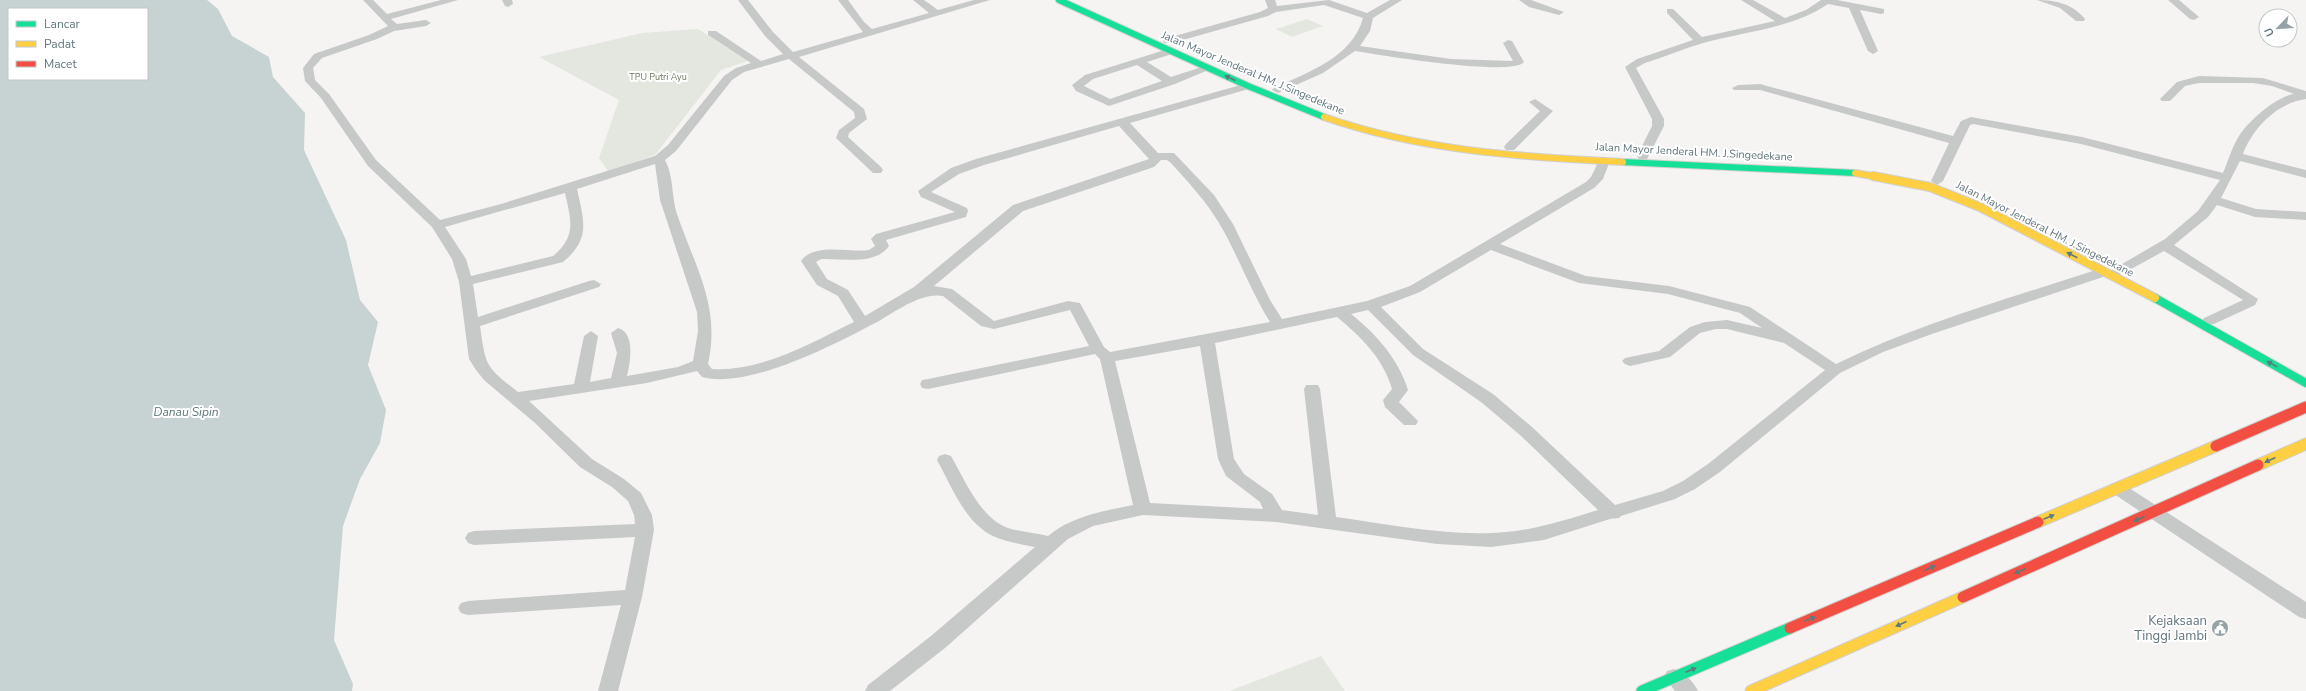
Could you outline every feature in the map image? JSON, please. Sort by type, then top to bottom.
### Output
[{"type":"main road","name":"Jalan Mayor Jenderal HM. J.Singedekane","points":[[1059,0],[1110,24],[1169,46],[1339,115],[1388,130],[1456,141],[1510,147],[1642,156],[1834,164],[1902,173],[1937,181],[2020,218],[2306,383]]},
{"type":"main road","name":"Jalan Mayor Jenderal HM. J.Singedekane","points":[[1078,0],[1121,20],[1208,68],[1248,86],[1350,127],[1421,143],[1490,152],[1604,160],[1849,172],[1918,183],[1952,194],[2111,271],[2306,373]]},
{"type":"main road","points":[[1095,17],[1105,13]]},
{"type":"main road","points":[[1110,24],[1121,20]]},
{"type":"main road","points":[[1642,691],[1681,684],[2117,488],[2306,407]]},
{"type":"main road","points":[[1751,691],[2306,444]]},
{"type":"street","points":[[371,0],[393,25],[392,28]]},
{"type":"street","points":[[386,17],[453,0]]},
{"type":"street","points":[[743,0],[769,34],[790,55],[860,111],[861,119],[843,132],[842,138],[877,170]]},
{"type":"street","points":[[843,0],[860,24],[869,32]]},
{"type":"street","points":[[918,0],[936,14]]},
{"type":"street","points":[[437,225],[570,188],[659,159],[672,148],[733,73],[869,32],[985,0]]},
{"type":"street","points":[[1278,90],[1343,57],[1354,48],[1365,33],[1368,17],[1397,0]]},
{"type":"street","points":[[1524,0],[1559,12]]},
{"type":"street","points":[[1746,0],[1784,22]]},
{"type":"street","points":[[2042,0],[2063,6],[2080,18]]},
{"type":"street","points":[[2173,0],[2194,17]]},
{"type":"street","points":[[1642,156],[1658,126],[1658,118],[1630,68],[1641,61],[1700,41],[1784,22],[1810,12],[1828,1],[1881,12]]},
{"type":"street","points":[[1208,68],[1109,103],[1080,89],[1078,85],[1089,77],[1140,62],[1169,46],[1264,14],[1272,4],[1330,2],[1368,17]]},
{"type":"street","points":[[1853,6],[1873,51]]},
{"type":"street","points":[[1670,11],[1700,41]]},
{"type":"street","points":[[426,23],[392,28],[373,37],[318,56],[312,60],[308,68],[310,81],[325,96],[372,163],[437,225],[458,259],[466,282],[474,323],[478,359],[481,367],[489,377],[515,398],[581,458],[635,496],[643,515],[645,530],[633,597],[608,691]]},
{"type":"street","points":[[712,33],[759,64]]},
{"type":"street","points":[[1354,48],[1451,62],[1514,64],[1518,62],[1518,58],[1508,43]]},
{"type":"street","points":[[1140,62],[1171,82]]},
{"type":"street","points":[[2166,99],[2178,86],[2186,81],[2205,80],[2263,80],[2280,84],[2306,95]]},
{"type":"street","points":[[862,323],[843,293],[822,282],[808,261],[822,254],[865,254],[881,249],[882,246],[878,239],[881,236],[962,214],[962,211],[959,209],[925,194],[924,191],[955,171],[1248,86]]},
{"type":"street","points":[[1738,88],[1760,87],[1956,141]]},
{"type":"street","points":[[875,691],[938,642],[1062,534],[1090,521],[1143,509],[1276,516],[1328,524],[1438,537],[1491,540],[1544,533],[1669,496],[1689,485],[1835,370],[1878,350],[1927,331],[2111,271],[2165,245],[2203,214],[2214,200],[2227,178],[2244,137],[2260,119],[2289,98],[2306,95]]},
{"type":"street","points":[[1510,147],[1535,120],[1547,111],[1535,102]]},
{"type":"street","points":[[1937,181],[1965,123],[1971,120],[2082,141],[2227,178]]},
{"type":"street","points":[[1122,122],[1155,157]]},
{"type":"street","points":[[1155,157],[1170,156],[1209,198],[1226,224],[1263,300],[1278,324]]},
{"type":"street","points":[[2236,156],[2306,174]]},
{"type":"street","points":[[659,159],[663,165],[666,182],[666,197],[677,237],[704,314],[703,344],[700,364],[707,374],[717,376],[765,366],[824,343],[904,300],[967,252],[997,223],[1019,208],[1041,197],[1084,187],[1150,164],[1156,161],[1155,157]]},
{"type":"street","points":[[928,384],[1102,353],[1134,351],[1207,340],[1371,305],[1415,289],[1590,185],[1597,179],[1604,160]]},
{"type":"street","points":[[466,282],[558,259],[568,252],[574,244],[578,227],[570,188]]},
{"type":"street","points":[[2214,200],[2255,214],[2306,216]]},
{"type":"street","points":[[1490,245],[1584,280],[1669,290],[1745,310],[1835,370]]},
{"type":"street","points":[[2165,245],[2251,299],[2250,302],[2209,321]]},
{"type":"street","points":[[474,323],[594,284]]},
{"type":"street","points":[[904,300],[940,290],[960,301],[986,323],[994,324],[1068,305],[1075,306],[1102,353],[1143,509]]},
{"type":"street","points":[[1371,305],[1418,352],[1487,398],[1526,431],[1612,514]]},
{"type":"street","points":[[1340,312],[1361,330],[1386,358],[1397,378],[1400,390],[1391,400],[1391,404],[1410,421]]},
{"type":"street","points":[[1630,361],[1660,355],[1670,351],[1695,330],[1707,326],[1722,325],[1740,327],[1797,344]]},
{"type":"street","points":[[618,333],[625,353],[618,383]]},
{"type":"street","points":[[580,388],[591,336]]},
{"type":"street","points":[[1207,340],[1226,459],[1232,472],[1238,478],[1266,498],[1276,516]]},
{"type":"street","points":[[515,398],[618,383],[682,371],[700,364]]},
{"type":"street","points":[[1312,389],[1328,524]]},
{"type":"street","points":[[945,460],[972,504],[995,530],[1051,543]]},
{"type":"street","points":[[2117,488],[2306,612]]},
{"type":"street","points":[[474,538],[645,530]]},
{"type":"street","points":[[468,608],[633,597]]},
{"type":"green space","points":[[1307,19],[1323,26],[1292,37],[1276,29]]},
{"type":"green space","name":"TPU Putri Ayu","points":[[698,29],[748,61],[721,70],[655,155],[609,172],[599,158],[619,100],[539,57],[642,33]]},
{"type":"green space","points":[[1321,656],[1345,691],[1229,691]]},
{"type":"water","name":"Danau Sipin","points":[[0,0],[207,0],[218,9],[232,36],[269,57],[273,77],[305,113],[304,150],[346,240],[360,300],[378,322],[368,365],[386,410],[380,443],[360,479],[343,526],[334,640],[353,684],[352,691],[0,691]]},
{"type":"traffic: fast","points":[[1059,0],[1248,86],[1324,117]]},
{"type":"traffic: fast","points":[[1623,162],[1855,173]]},
{"type":"traffic: fast","points":[[2155,298],[2306,383]]},
{"type":"traffic: fast","points":[[1642,691],[1790,628]]},
{"type":"traffic: slow","points":[[1324,117],[1357,129],[1432,146],[1510,155],[1623,162]]},
{"type":"traffic: slow","points":[[1855,173],[1930,187],[1980,207],[2155,298]]},
{"type":"traffic: slow","points":[[2258,465],[2306,444]]},
{"type":"traffic: slow","points":[[2038,522],[2216,446]]},
{"type":"traffic: slow","points":[[1751,691],[1963,597]]},
{"type":"traffic: jam","points":[[2216,446],[2306,407]]},
{"type":"traffic: jam","points":[[1963,597],[2258,465]]},
{"type":"traffic: jam","points":[[1790,628],[2038,522]]},
{"type":"place","name":"Kejaksaan Tinggi Jambi","points":[[2220,628]]}]
